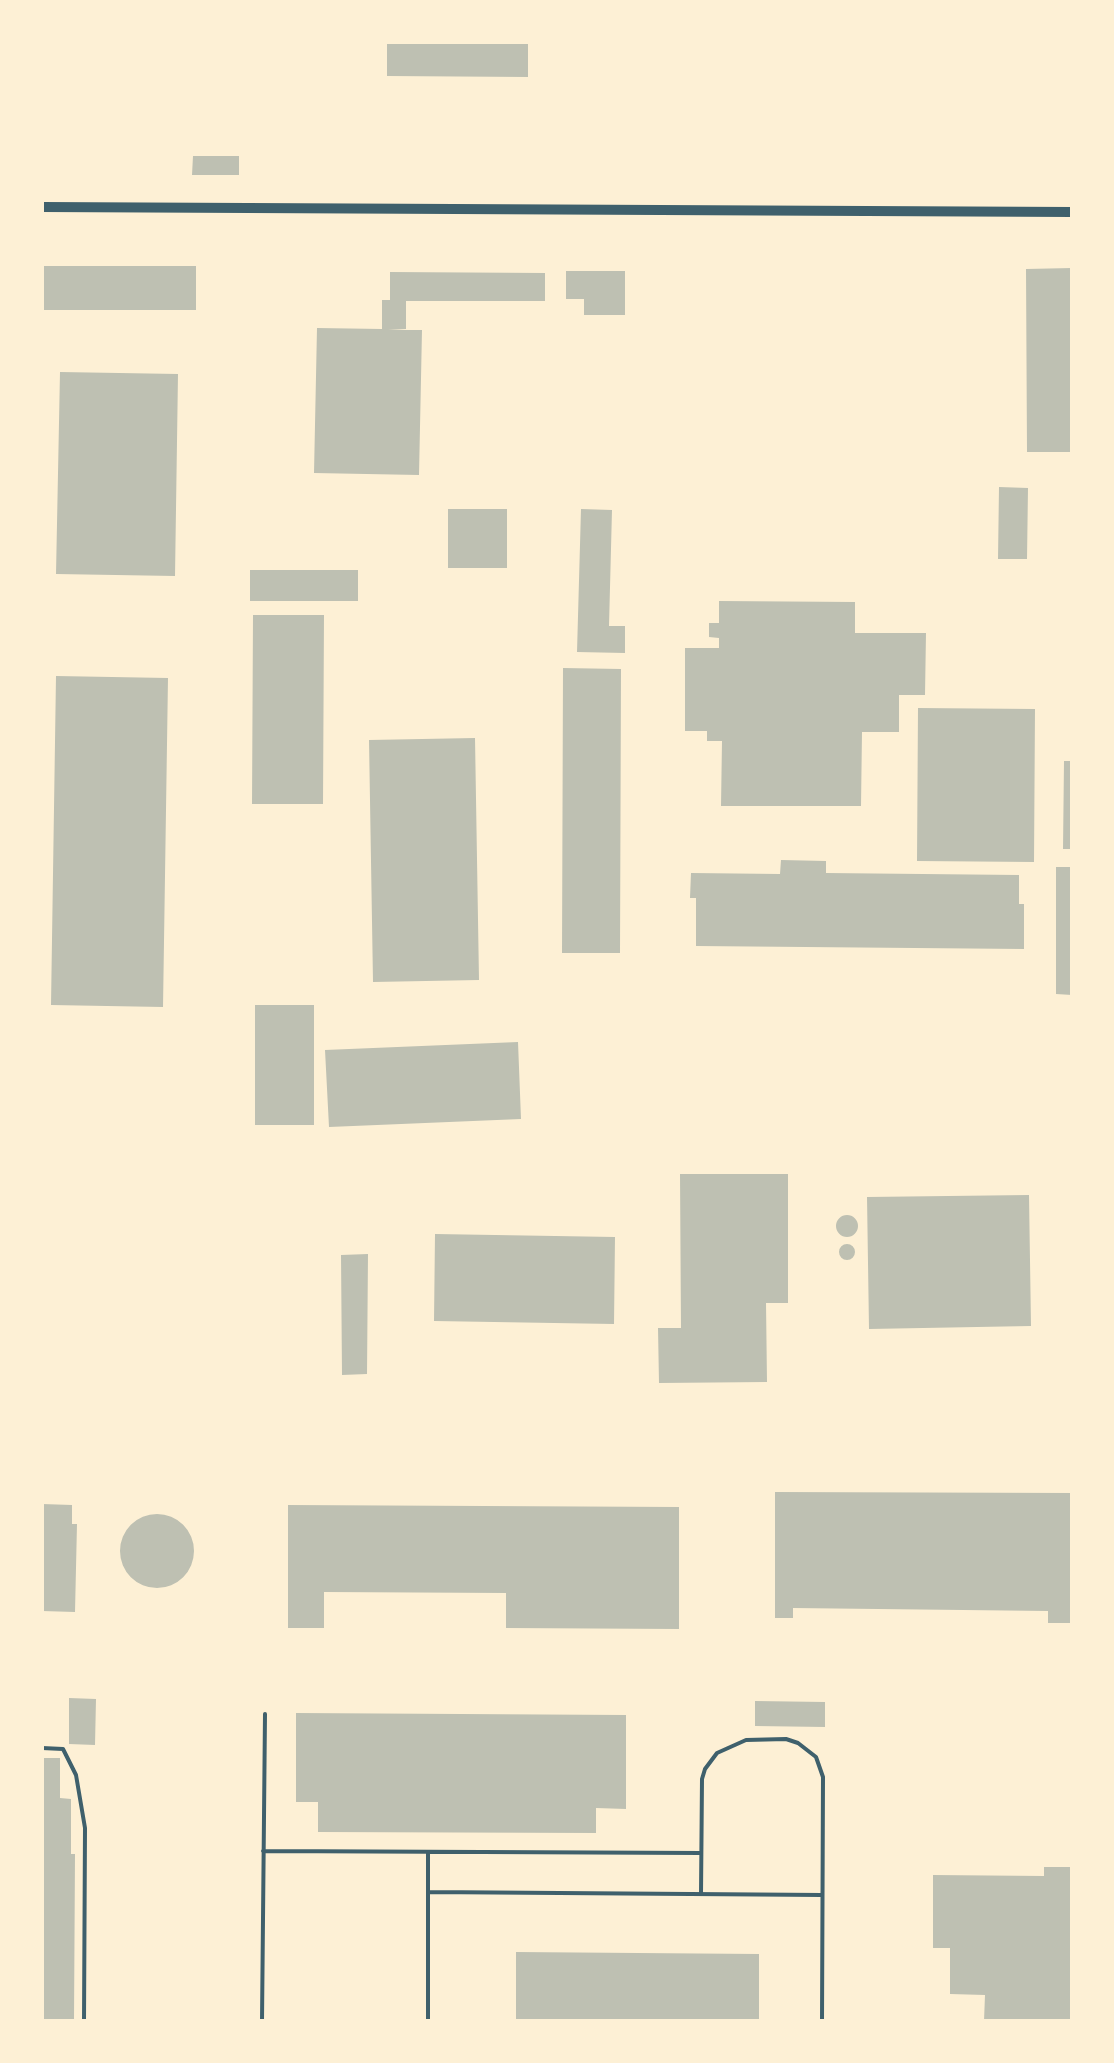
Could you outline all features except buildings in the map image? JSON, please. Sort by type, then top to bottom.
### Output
[{"type":"street","points":[[42,207],[1072,212]]},
{"type":"lane","points":[[262,2021],[265,1714]]},
{"type":"lane","points":[[701,1894],[702,1779],[711,1760],[726,1747],[746,1740],[786,1739],[798,1743],[816,1757],[823,1777],[822,2021]]},
{"type":"lane","points":[[42,1748],[63,1749],[76,1775],[85,1828],[84,2021]]},
{"type":"lane","points":[[263,1851],[701,1853]]},
{"type":"lane","points":[[428,1852],[428,2021]]},
{"type":"lane","points":[[428,1892],[822,1895]]}]
